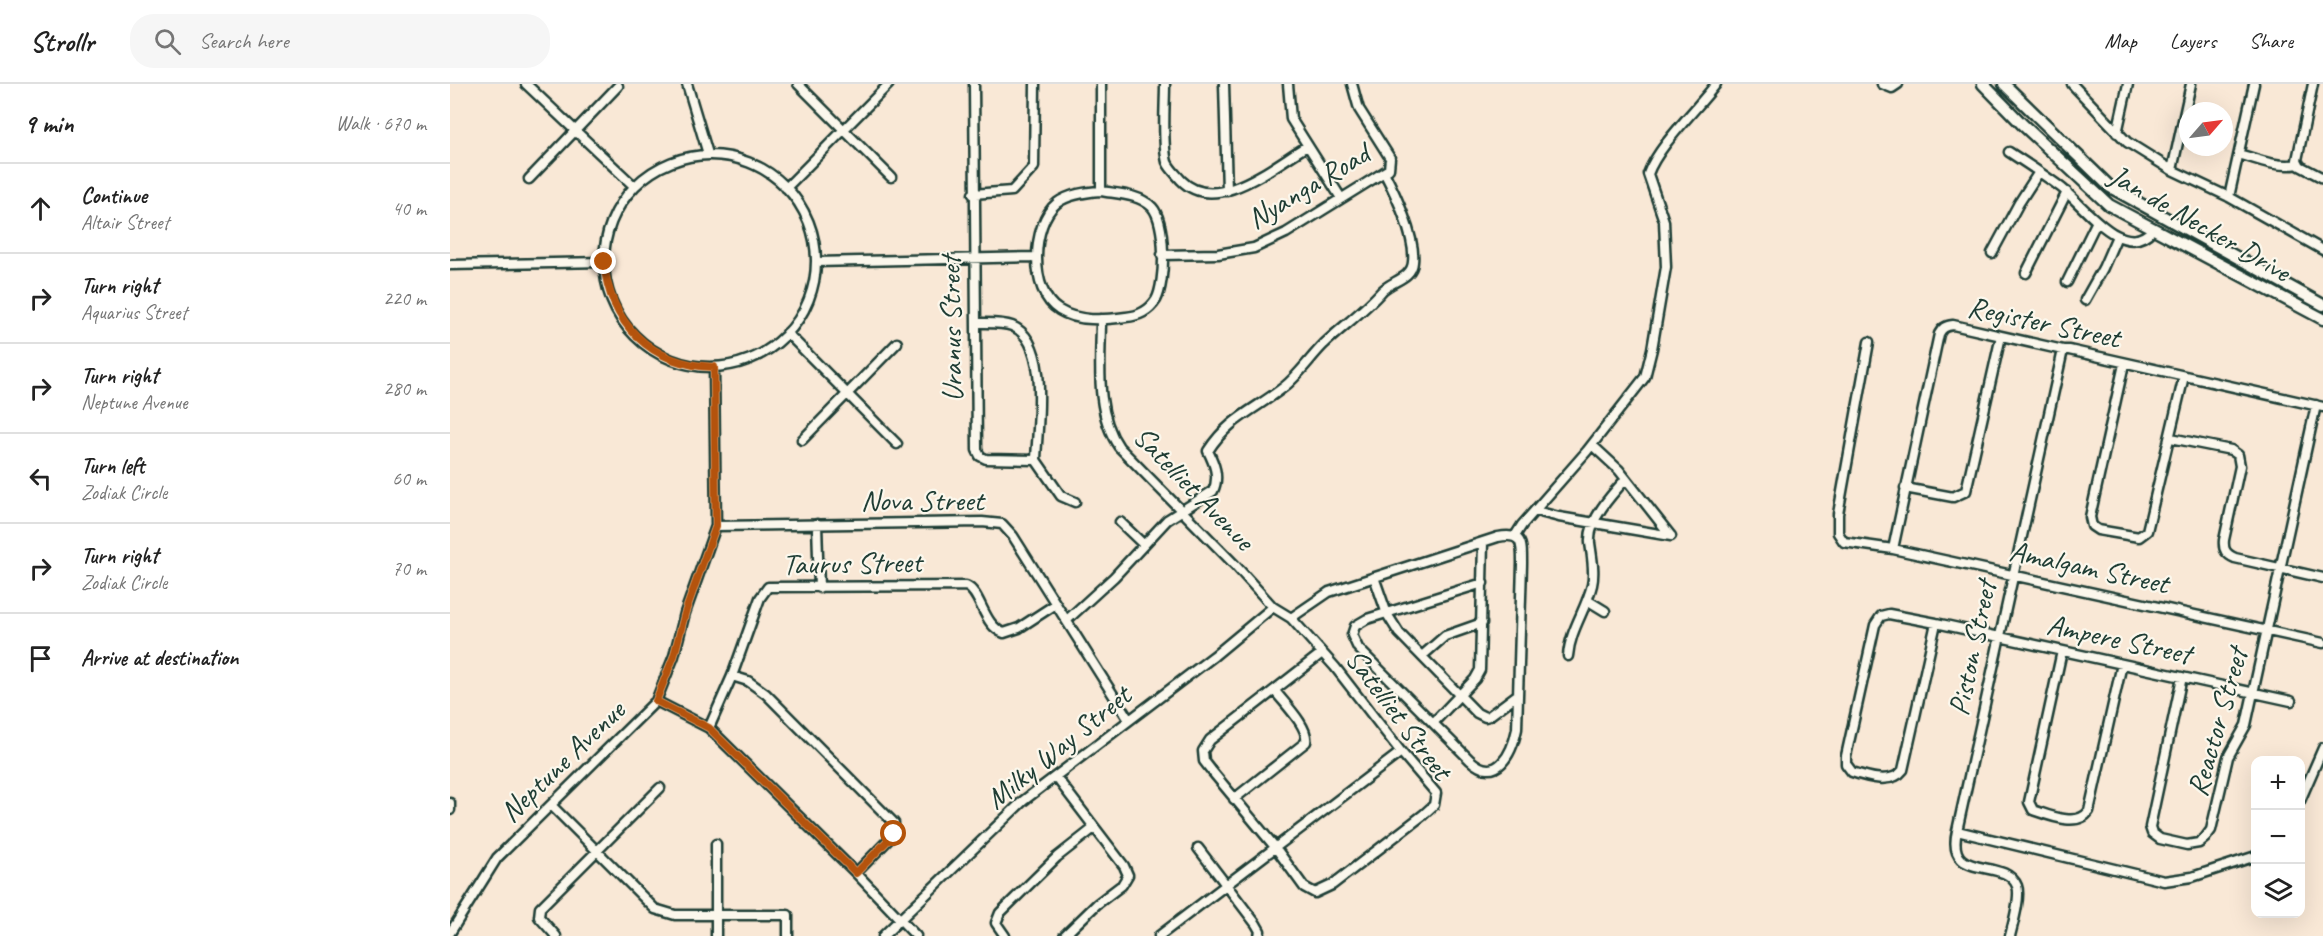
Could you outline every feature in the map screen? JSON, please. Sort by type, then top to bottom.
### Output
[{"type":"main road","name":"Jan de Necker Drive","points":[[1983,84],[2023,125],[2109,205],[2323,319]]},
{"type":"main road","name":"Jan de Necker Drive","points":[[2004,84],[2110,187],[2323,305]]},
{"type":"street","points":[[526,84],[633,186]]},
{"type":"street","points":[[687,84],[708,154]]},
{"type":"street","points":[[798,84],[891,177]]},
{"type":"street","points":[[786,188],[889,84]]},
{"type":"street","name":"Uranus Street","points":[[974,84],[973,194],[977,452],[986,459],[1036,460]]},
{"type":"street","points":[[973,194],[1012,191],[1034,167],[1035,84]]},
{"type":"street","points":[[1101,84],[1101,191]]},
{"type":"street","points":[[1165,84],[1168,165],[1193,190],[1208,193],[1244,184],[1307,146]]},
{"type":"street","points":[[1224,84],[1227,190]]},
{"type":"street","points":[[1288,84],[1289,114],[1341,198]]},
{"type":"street","name":"Nyanga Road","points":[[1162,255],[1218,254],[1254,248],[1286,233],[1390,167],[1390,158],[1359,109],[1352,84]]},
{"type":"street","points":[[1515,536],[1592,446],[1645,377],[1666,267],[1664,221],[1648,174],[1651,166],[1716,84]]},
{"type":"street","points":[[1882,84],[1892,88],[1898,84]]},
{"type":"street","points":[[2072,84],[2127,142],[2172,170],[2229,197],[2323,250]]},
{"type":"street","points":[[2117,134],[2128,84]]},
{"type":"street","points":[[2172,170],[2191,84]]},
{"type":"street","points":[[2229,197],[2254,84]]},
{"type":"street","points":[[2299,164],[2298,154],[2313,84]]},
{"type":"street","points":[[529,179],[618,86]]},
{"type":"street","points":[[2009,152],[2067,192],[2097,221],[2117,236],[2130,240],[2143,238],[2153,229]]},
{"type":"street","points":[[708,154],[730,156],[751,163],[770,173],[786,188],[797,200],[808,222],[815,246],[816,262],[814,281],[808,300],[799,318],[787,333],[772,347],[754,357],[734,364],[714,367],[676,361],[642,342],[624,323],[612,300],[604,262],[604,248],[611,221],[633,186],[649,173],[668,163],[687,156],[708,154]]},
{"type":"street","points":[[2239,154],[2270,164],[2288,166],[2299,164],[2323,178]]},
{"type":"street","points":[[1067,620],[1101,591],[1167,520],[1215,488],[1216,472],[1208,451],[1231,423],[1285,386],[1322,346],[1373,302],[1382,290],[1399,280],[1412,267],[1412,246],[1402,208],[1384,171]]},
{"type":"street","points":[[1992,253],[2039,172]]},
{"type":"street","points":[[1101,191],[1125,195],[1151,206],[1160,220],[1162,255],[1160,291],[1153,304],[1140,315],[1101,319],[1070,316],[1056,308],[1045,293],[1036,257],[1043,224],[1055,205],[1070,197],[1101,191]]},
{"type":"street","points":[[2026,273],[2067,192]]},
{"type":"street","points":[[2067,282],[2097,221]]},
{"type":"street","points":[[2085,300],[2117,236]]},
{"type":"street","points":[[816,262],[1036,257]]},
{"type":"street","points":[[450,265],[604,262]]},
{"type":"street","name":"Satelliet Avenue","points":[[1101,319],[1103,410],[1108,430],[1119,447],[1273,607]]},
{"type":"street","points":[[976,323],[1013,327],[1028,340],[1035,352],[1039,373],[1036,460],[1061,496],[1075,502]]},
{"type":"street","name":"Register Street","points":[[1893,549],[1941,329],[1953,325],[2320,406]]},
{"type":"street","points":[[787,333],[897,444]]},
{"type":"street","points":[[1905,488],[1953,497],[1966,491],[2001,336]]},
{"type":"street","name":"Amalgam Street","points":[[1869,342],[1838,514],[1838,532],[1844,542],[1893,549],[2323,643]]},
{"type":"street","points":[[802,440],[897,343]]},
{"type":"street","name":"Piston Street","points":[[1957,831],[2062,350]]},
{"type":"street","points":[[2124,363],[2090,512],[2091,526],[2098,530],[2135,537],[2146,533],[2171,438],[2184,376]]},
{"type":"street","name":"Neptune Avenue","points":[[450,933],[491,866],[656,701],[674,656],[685,613],[716,526],[714,367]]},
{"type":"street","name":"Reactor Street","points":[[2182,677],[2150,824],[2155,836],[2192,845],[2203,841],[2210,833],[2226,764],[2245,730],[2280,568],[2320,406]]},
{"type":"street","points":[[2171,438],[2231,450],[2238,455],[2240,466],[2224,540],[2225,550],[2235,558],[2323,578]]},
{"type":"street","points":[[1536,511],[1671,536],[1619,470],[1592,446]]},
{"type":"street","points":[[1568,656],[1593,576],[1590,541],[1595,523],[1605,505],[1626,479]]},
{"type":"street","name":"Nova Street","points":[[716,526],[982,522],[1002,524],[1067,620],[1129,720]]},
{"type":"street","points":[[1120,522],[1144,545]]},
{"type":"street","points":[[817,524],[819,588]]},
{"type":"street","points":[[1291,618],[1329,592],[1506,535],[1515,536],[1521,544],[1522,564],[1517,729],[1515,742],[1508,756],[1494,768],[1483,770],[1477,767],[1358,648],[1352,639],[1355,626],[1367,619],[1483,583]]},
{"type":"street","points":[[1434,722],[1475,679],[1479,670],[1483,542]]},
{"type":"street","points":[[1374,578],[1387,614],[1399,633],[1477,713],[1485,717],[1494,713],[1517,695]]},
{"type":"street","name":"Taurus Street","points":[[709,728],[732,676],[750,623],[764,591],[771,587],[969,586],[996,629],[1006,633],[1019,628],[1056,604]]},
{"type":"street","points":[[1587,600],[1605,611]]},
{"type":"street","name":"Satelliet Street","points":[[1273,607],[1291,618],[1322,653],[1401,752],[1434,789],[1437,796],[1434,805],[1332,885],[1318,893],[1307,890],[1275,847]]},
{"type":"street","name":"Milky Way Street","points":[[883,936],[899,918],[1016,808],[1273,607]]},
{"type":"street","name":"Ampere Street","points":[[1936,623],[1903,770],[1890,779],[1852,772],[1846,764],[1846,756],[1876,621],[1881,616],[1889,614],[1936,623],[2291,701]]},
{"type":"street","points":[[1422,656],[1445,636],[1482,623]]},
{"type":"street","points":[[2062,651],[2029,802],[2033,810],[2050,815],[2078,819],[2086,816],[2089,811],[2122,664]]},
{"type":"street","points":[[1275,847],[1204,761],[1204,747],[1322,653]]},
{"type":"street","points":[[732,676],[759,688],[894,823],[894,834],[856,873]]},
{"type":"street","points":[[1234,799],[1306,742],[1307,736],[1303,728],[1275,692]]},
{"type":"street","points":[[656,701],[709,728],[856,873],[916,936]]},
{"type":"street","points":[[2305,791],[2323,748]]},
{"type":"street","points":[[1159,936],[1401,752]]},
{"type":"street","points":[[1056,777],[1124,866],[1128,877],[1122,885],[1097,904],[1064,936]]},
{"type":"street","points":[[556,936],[541,920],[538,911],[660,788]]},
{"type":"street","points":[[450,803],[450,810]]},
{"type":"street","points":[[551,805],[655,909],[668,914],[788,915],[788,936]]},
{"type":"street","points":[[1005,936],[996,923],[1002,910],[1057,857],[1094,828]]},
{"type":"street","points":[[2010,936],[2018,889],[2008,876],[1970,865],[1960,859],[1956,849],[1957,831],[2164,881],[2192,877],[2251,858]]},
{"type":"street","points":[[716,936],[717,844]]},
{"type":"street","points":[[1198,848],[1256,924],[1260,931],[1259,936]]},
{"type":"route","points":[[604,262],[608,288],[617,312],[642,342],[652,350],[676,361],[714,367],[716,526],[685,613],[674,656],[656,701],[709,728],[856,873],[894,834]]}]
